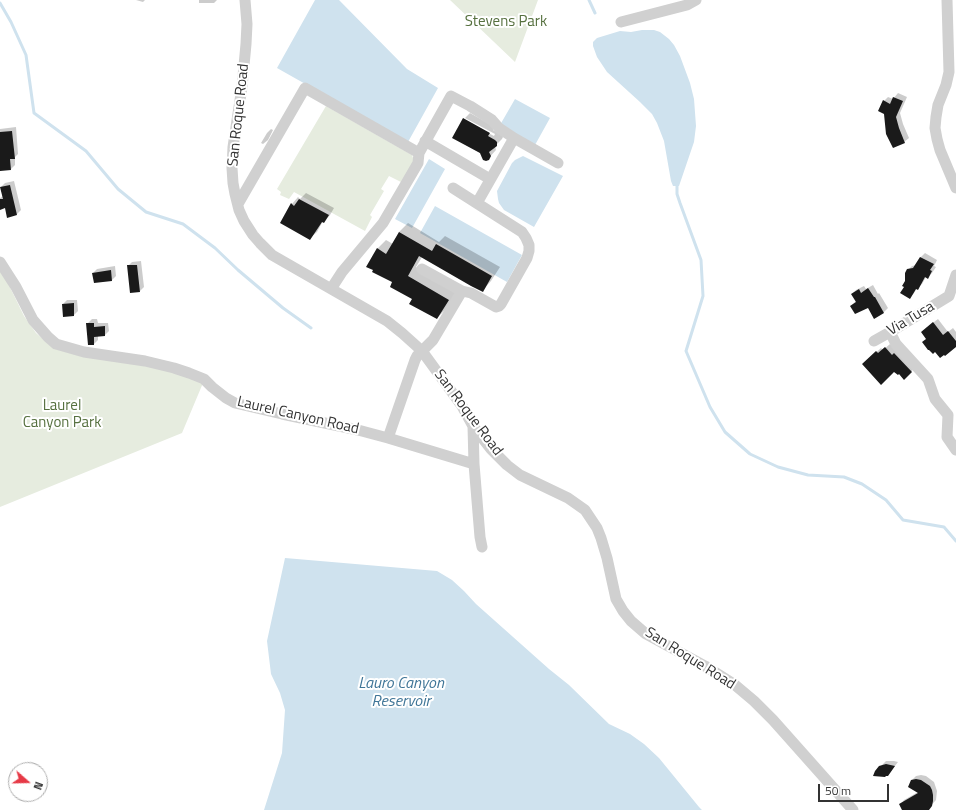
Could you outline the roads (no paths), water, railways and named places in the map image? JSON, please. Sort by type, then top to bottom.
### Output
[{"type":"street","name":"San Roque Road","points":[[245,0],[247,24],[246,44],[242,86],[233,147],[232,168],[233,183],[238,204],[244,221],[253,235],[272,254],[387,321],[402,332],[422,351],[462,406],[473,426],[507,465],[520,474],[568,498],[585,510],[598,528],[602,538],[616,599],[631,621],[646,634],[705,666],[754,701],[773,720],[853,810]]},
{"type":"street","points":[[621,22],[687,5],[696,0]]},
{"type":"street","points":[[947,0],[949,72],[938,106],[935,128],[940,150],[956,188]]},
{"type":"street","points":[[238,204],[305,88],[419,152]]},
{"type":"street","points":[[330,289],[342,272],[383,223],[418,163],[419,152],[451,96],[492,120],[498,128],[558,163]]},
{"type":"street","points":[[477,203],[514,138]]},
{"type":"street","points":[[425,141],[490,179]]},
{"type":"street","points":[[422,269],[462,291],[471,293],[496,307],[501,304],[527,258],[529,251],[528,245],[522,232],[453,188]]},
{"type":"street","name":"Laurel Canyon Road","points":[[0,262],[16,287],[33,320],[56,344],[84,352],[145,361],[189,372],[204,379],[226,398],[235,403],[358,430],[474,464]]},
{"type":"street","name":"Via Tusa","points":[[874,341],[949,296],[956,275]]},
{"type":"street","points":[[388,438],[415,360],[434,340],[462,291]]},
{"type":"street","points":[[890,332],[896,344],[928,379],[935,399],[948,415],[947,437],[956,450]]},
{"type":"street","points":[[473,426],[474,464],[482,547]]},
{"type":"water","points":[[315,0],[339,0],[407,69],[438,88],[408,142],[277,68]]},
{"type":"water","points":[[654,30],[660,32],[674,45],[680,56],[690,83],[694,99],[696,126],[694,142],[679,186],[673,186],[671,181],[664,141],[652,114],[607,72],[597,57],[593,46],[593,42],[597,38],[620,31],[631,32]]},
{"type":"water","points":[[515,99],[550,118],[535,145],[500,125]]},
{"type":"water","points":[[523,156],[563,176],[534,227],[504,210],[498,199],[497,191],[512,163]]},
{"type":"water","points":[[429,159],[445,169],[412,228],[395,219]]},
{"type":"water","points":[[435,206],[522,255],[507,282],[420,233]]},
{"type":"water","name":"Lauro Canyon Reservoir","points":[[285,558],[437,571],[452,580],[476,604],[569,685],[609,724],[630,734],[644,744],[659,758],[702,810],[264,810],[282,753],[285,710],[280,693],[271,674],[267,641]]},
{"type":"waterway","points":[[589,0],[595,13]]},
{"type":"waterway","points":[[0,3],[11,22],[26,55],[34,113],[86,151],[118,189],[146,212],[183,224],[215,248],[238,270],[283,308],[311,328]]},
{"type":"waterway","points":[[677,183],[677,194],[701,260],[703,296],[686,351],[710,407],[725,432],[750,454],[778,467],[808,475],[844,477],[862,484],[886,500],[903,520],[944,527],[956,541]]},
{"type":"park label","name":"Stevens Park","points":[[506,22]]},
{"type":"park label","name":"Laurel Canyon Park","points":[[62,414]]}]
